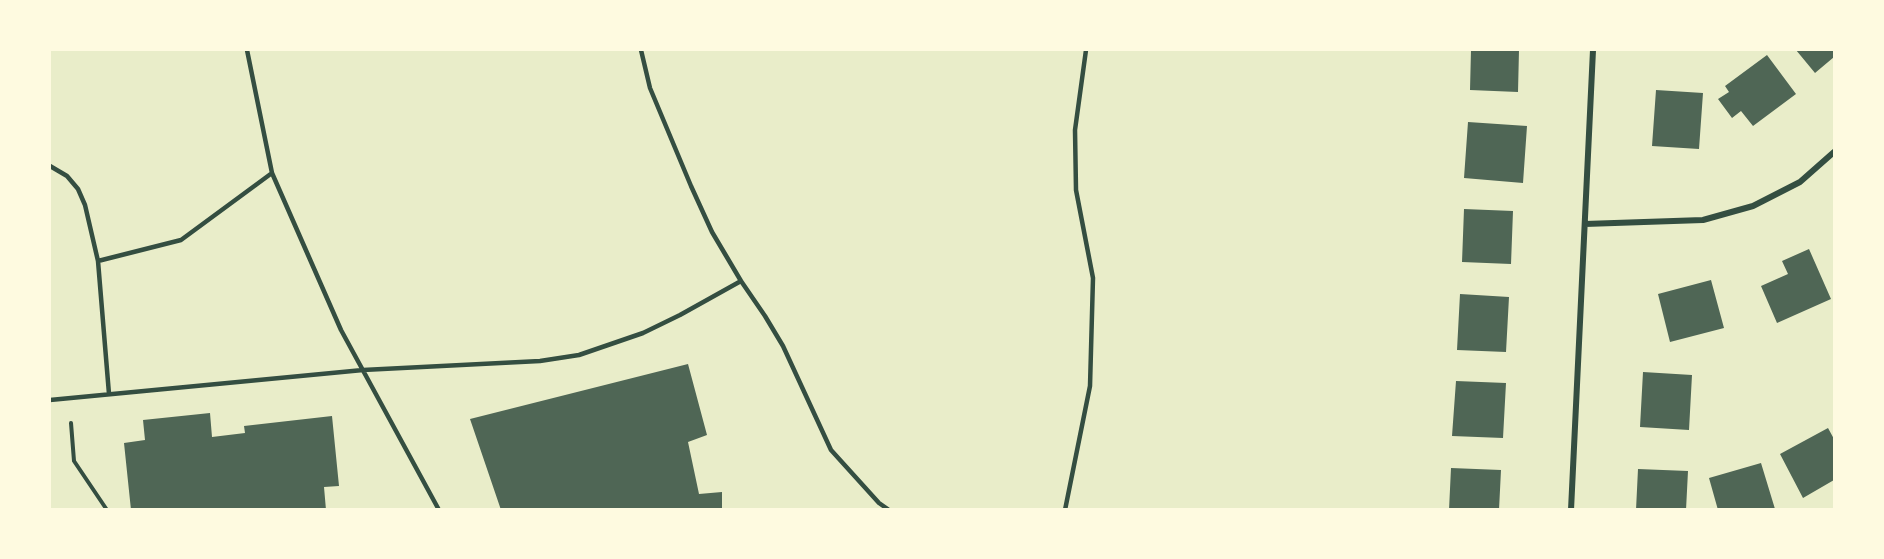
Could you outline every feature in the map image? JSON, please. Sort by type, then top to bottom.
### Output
[{"type":"street","points":[[1571,510],[1593,50]]},
{"type":"street","points":[[1585,224],[1703,220],[1753,206],[1800,182],[1834,152]]},
{"type":"lane","points":[[247,50],[272,173],[341,330],[439,510]]},
{"type":"lane","points":[[641,50],[650,88],[690,186],[712,231],[783,346],[831,450],[879,503],[889,510]]},
{"type":"lane","points":[[1065,510],[1090,386],[1093,278],[1076,190],[1076,130],[1086,50]]},
{"type":"lane","points":[[50,166],[67,176],[78,189],[85,205],[98,261],[110,394]]},
{"type":"lane","points":[[98,261],[181,240],[272,173]]},
{"type":"lane","points":[[50,400],[363,370],[508,364],[579,355],[642,333],[741,281]]},
{"type":"path","points":[[71,423],[74,461],[107,510]]},
{"type":"building","points":[[1471,50],[1519,50],[1518,92],[1470,90]]},
{"type":"building","points":[[1796,50],[1834,50],[1834,57],[1815,73]]},
{"type":"building","points":[[1767,55],[1796,94],[1753,126],[1741,111],[1732,118],[1718,99],[1729,92],[1725,86]]},
{"type":"building","points":[[1656,90],[1703,93],[1699,149],[1652,146]]},
{"type":"building","points":[[1468,122],[1527,126],[1523,183],[1464,178]]},
{"type":"building","points":[[1464,209],[1513,211],[1511,264],[1462,262]]},
{"type":"building","points":[[1809,249],[1831,299],[1777,323],[1761,286],[1788,274],[1782,261]]},
{"type":"building","points":[[1711,280],[1724,328],[1670,342],[1658,294]]},
{"type":"building","points":[[1460,294],[1509,297],[1506,352],[1457,350]]},
{"type":"building","points":[[688,364],[707,435],[688,442],[699,494],[722,492],[722,510],[501,510],[470,419]]},
{"type":"building","points":[[1643,372],[1692,375],[1689,430],[1640,427]]},
{"type":"building","points":[[1456,381],[1506,383],[1503,438],[1452,436]]},
{"type":"building","points":[[210,413],[212,437],[245,433],[244,426],[332,416],[339,486],[324,487],[326,510],[131,510],[124,443],[145,440],[143,420]]},
{"type":"building","points":[[1828,428],[1834,439],[1834,480],[1803,498],[1780,454]]},
{"type":"building","points":[[1761,463],[1775,509],[1718,510],[1709,478]]},
{"type":"building","points":[[1451,468],[1501,470],[1499,510],[1449,510]]},
{"type":"building","points":[[1638,469],[1688,471],[1686,510],[1636,510]]}]
